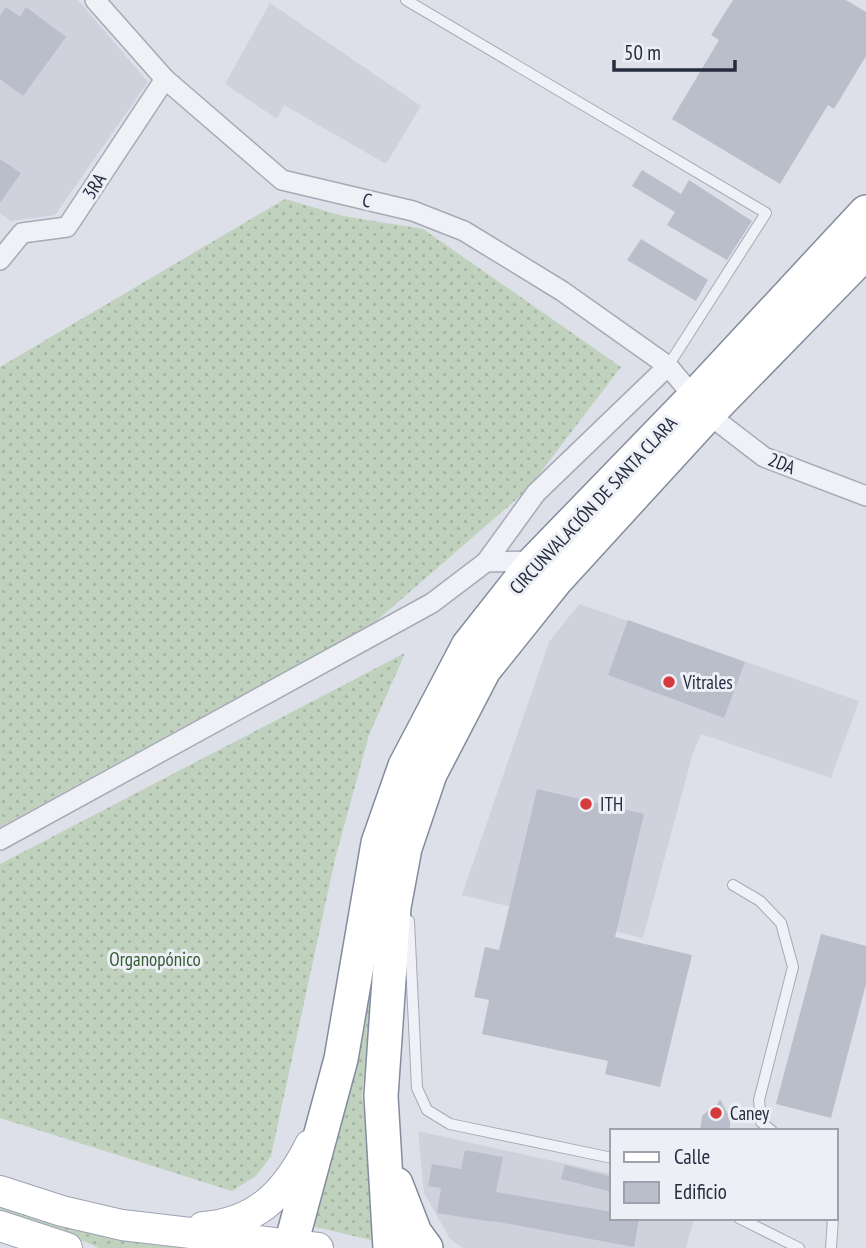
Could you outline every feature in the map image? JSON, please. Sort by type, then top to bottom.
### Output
[{"type":"highway","name":"CIRCUNVALACIÓN DE SANTA CLARA","points":[[390,1248],[381,1096],[394,907],[391,845],[484,670],[701,405],[866,212]]},
{"type":"highway","name":"CIRCUNVALACIÓN DE SANTA CLARA","points":[[300,1246],[326,1113],[391,845],[405,766],[468,646],[535,561],[866,252]]},
{"type":"highway","points":[[383,1147],[415,1233],[426,1248]]},
{"type":"main road","points":[[122,1225],[207,1227],[240,1219],[258,1210],[277,1196],[293,1177],[326,1113]]},
{"type":"main road","points":[[0,1191],[62,1211],[122,1225],[300,1246]]},
{"type":"main road","points":[[0,1226],[67,1248]]},
{"type":"street","name":"C","points":[[95,0],[165,79],[282,180],[413,211],[464,232],[562,290],[668,366],[701,405]]},
{"type":"street","name":"3RA","points":[[0,260],[22,233],[67,227],[165,79]]},
{"type":"street","points":[[0,840],[432,603],[486,562],[537,493],[668,366]]},
{"type":"street","name":"2DA","points":[[701,405],[764,457],[866,496]]},
{"type":"street","points":[[486,562],[535,561]]},
{"type":"lane","points":[[406,0],[766,213],[668,366]]},
{"type":"lane","points":[[391,845],[408,901]]},
{"type":"lane","points":[[733,885],[760,901],[781,923],[793,967],[759,1100],[761,1122],[770,1129]]},
{"type":"lane","points":[[408,915],[417,1088],[427,1110],[450,1125],[610,1158]]},
{"type":"lane","points":[[743,1220],[799,1248]]},
{"type":"lane","points":[[831,1248],[833,1220]]},
{"type":"shaded area","points":[[0,0],[78,0],[148,82],[55,215],[11,221],[0,213]]},
{"type":"shaded area","points":[[270,3],[421,106],[386,164],[284,105],[277,119],[225,84]]},
{"type":"shaded area","points":[[579,604],[859,701],[831,778],[701,734],[692,756],[643,938],[462,895],[549,642]]},
{"type":"shaded area","points":[[418,1131],[610,1174],[610,1220],[693,1220],[686,1248],[463,1248],[450,1239],[424,1193]]},
{"type":"green space","points":[[285,199],[343,216],[423,229],[621,367],[527,490],[374,623],[0,827],[0,367]]},
{"type":"green space","name":"Organopónico","points":[[405,653],[369,735],[335,859],[271,1156],[256,1176],[232,1191],[0,1118],[0,864]]},
{"type":"green space","points":[[377,903],[371,1012],[362,1095],[379,1242],[304,1224],[348,1097]]},
{"type":"green space","points":[[0,1200],[274,1248],[99,1248],[0,1215]]},
{"type":"building","points":[[733,0],[846,0],[866,12],[866,56],[834,109],[828,105],[780,184],[672,119],[719,40],[711,35]]},
{"type":"building","points":[[6,7],[20,17],[26,7],[66,37],[23,96],[0,79],[0,15]]},
{"type":"building","points":[[0,159],[21,173],[0,203]]},
{"type":"building","points":[[642,170],[681,194],[689,180],[752,221],[727,260],[667,225],[675,212],[632,186]]},
{"type":"building","points":[[641,239],[708,280],[696,301],[627,260]]},
{"type":"building","points":[[628,620],[745,662],[724,718],[608,675]]},
{"type":"building","points":[[537,789],[644,814],[615,937],[692,955],[660,1087],[605,1074],[608,1061],[482,1034],[489,1000],[474,997],[485,947],[499,950]]},
{"type":"building","points":[[821,934],[866,946],[866,984],[831,1118],[776,1104]]},
{"type":"building","name":"Caney","points":[[720,1099],[730,1118],[730,1129],[700,1129],[702,1116],[715,1108]]},
{"type":"building","points":[[465,1150],[503,1157],[496,1192],[610,1212],[610,1220],[639,1220],[634,1247],[437,1213],[441,1188],[428,1186],[432,1164],[461,1169]]},
{"type":"building","points":[[565,1165],[610,1176],[610,1191],[561,1179]]},
{"type":"place","name":"Vitrales","points":[[669,682]]},
{"type":"place","name":"ITH","points":[[586,804]]},
{"type":"place","name":"Caney","points":[[716,1113]]}]
